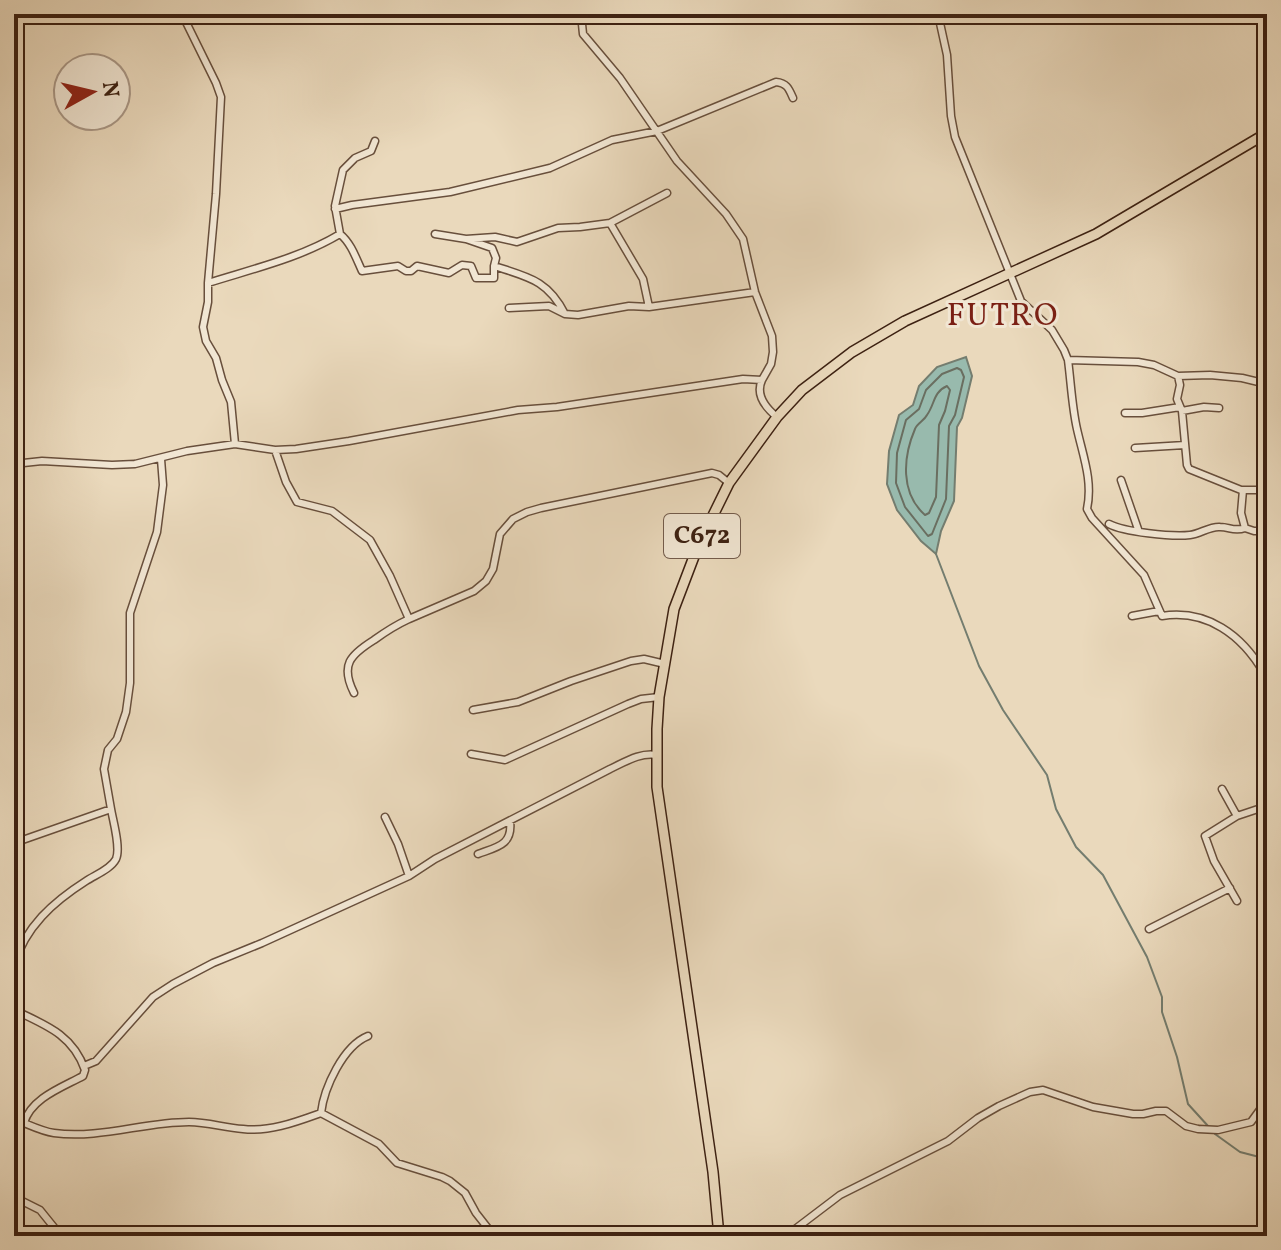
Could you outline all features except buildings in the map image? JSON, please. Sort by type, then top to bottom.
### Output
[{"type":"main road","name":"C672","points":[[719,1236],[713,1172],[657,787],[657,755],[659,697],[674,609],[698,546],[729,483],[777,417],[802,390],[852,352],[905,321],[1096,234],[1267,133]]},
{"type":"street","points":[[182,14],[216,83],[222,104],[208,302],[203,327],[231,402],[235,444]]},
{"type":"street","points":[[581,14],[583,34],[614,70],[677,161],[735,225],[746,248],[755,292],[773,346],[771,364],[759,390],[763,401],[777,417]]},
{"type":"street","points":[[938,14],[947,55],[955,137],[1021,301],[1052,330],[1068,360],[1077,428],[1085,454],[1090,499],[1087,509],[1144,575],[1162,616],[1180,613],[1223,629],[1245,646],[1264,673]]},
{"type":"street","points":[[335,209],[450,192],[550,168],[612,140],[657,131],[776,82],[784,83],[793,98]]},
{"type":"street","points":[[375,141],[371,151],[355,158],[343,170],[335,209],[340,234],[362,271],[398,266],[411,271],[417,266],[449,273],[462,265],[471,266],[476,278],[494,278],[496,258],[492,248],[466,239],[435,234]]},
{"type":"street","points":[[466,239],[495,237],[517,242],[558,228],[610,223],[667,193]]},
{"type":"street","points":[[610,223],[643,279],[649,307]]},
{"type":"street","points":[[208,283],[286,258],[340,234]]},
{"type":"street","points":[[494,266],[543,284],[565,314]]},
{"type":"street","points":[[509,308],[549,306],[565,314],[578,315],[755,292]]},
{"type":"street","points":[[1068,360],[1138,362],[1154,365],[1178,376],[1220,376],[1267,384]]},
{"type":"street","points":[[1178,376],[1177,399],[1189,469],[1243,490],[1258,490]]},
{"type":"street","points":[[14,464],[60,461],[135,464],[187,451],[235,444],[275,450],[296,449],[518,410],[656,394],[743,379],[762,380]]},
{"type":"street","points":[[1125,413],[1219,408]]},
{"type":"street","points":[[1135,448],[1185,445]]},
{"type":"street","points":[[275,450],[297,502],[332,511],[370,540],[409,619]]},
{"type":"street","points":[[14,965],[31,928],[50,907],[113,863],[117,856],[104,769],[108,750],[117,739],[126,712],[130,683],[130,613],[157,532],[163,485],[161,459]]},
{"type":"street","points":[[354,693],[347,679],[347,669],[355,652],[409,619],[474,591],[486,581],[493,569],[500,534],[513,519],[527,512],[712,473],[729,483]]},
{"type":"street","points":[[1121,480],[1139,532]]},
{"type":"street","points":[[1243,490],[1241,513],[1245,528]]},
{"type":"street","points":[[1109,524],[1139,532],[1191,535],[1219,527],[1236,531],[1245,528],[1267,531]]},
{"type":"street","points":[[1132,616],[1159,611]]},
{"type":"street","points":[[473,710],[518,702],[631,661],[644,659],[665,664]]},
{"type":"street","points":[[471,754],[505,760],[628,704],[659,697]]},
{"type":"street","points":[[84,1066],[96,1061],[153,997],[173,984],[213,963],[409,876],[435,859],[629,760],[657,755]]},
{"type":"street","points":[[1222,789],[1237,816]]},
{"type":"street","points":[[1237,901],[1214,861],[1205,836],[1237,816],[1267,806]]},
{"type":"street","points":[[14,843],[111,809]]},
{"type":"street","points":[[385,817],[409,876]]},
{"type":"street","points":[[478,854],[505,843],[509,838],[510,821]]},
{"type":"street","points":[[1149,929],[1230,888]]},
{"type":"street","points":[[14,1010],[65,1037],[77,1051],[85,1072],[32,1108],[24,1123]]},
{"type":"street","points":[[321,1113],[323,1096],[333,1075],[351,1048],[368,1036]]},
{"type":"street","points":[[786,1236],[840,1195],[948,1141],[978,1118],[1026,1093],[1043,1090],[1093,1107],[1133,1114],[1166,1111],[1186,1126],[1218,1130],[1251,1122],[1267,1100]]},
{"type":"street","points":[[14,1119],[58,1134],[97,1133],[188,1122],[255,1130],[285,1125],[321,1113],[379,1144],[397,1163],[450,1181],[465,1193],[494,1236]]},
{"type":"street","points":[[14,1197],[40,1210],[56,1235]]},
{"type":"water","points":[[966,357],[972,376],[957,427],[954,501],[941,531],[936,554],[921,541],[897,510],[887,484],[889,451],[899,415],[913,405],[919,386],[937,367]]},
{"type":"waterway","points":[[936,554],[979,666],[1003,710],[1047,775],[1056,809],[1076,847],[1103,875],[1147,957],[1162,997],[1162,1012],[1188,1104],[1208,1126]]},
{"type":"waterway","points":[[1215,1134],[1240,1152],[1267,1159]]},
{"type":"district","name":"FUTRO","points":[[1003,317]]}]
